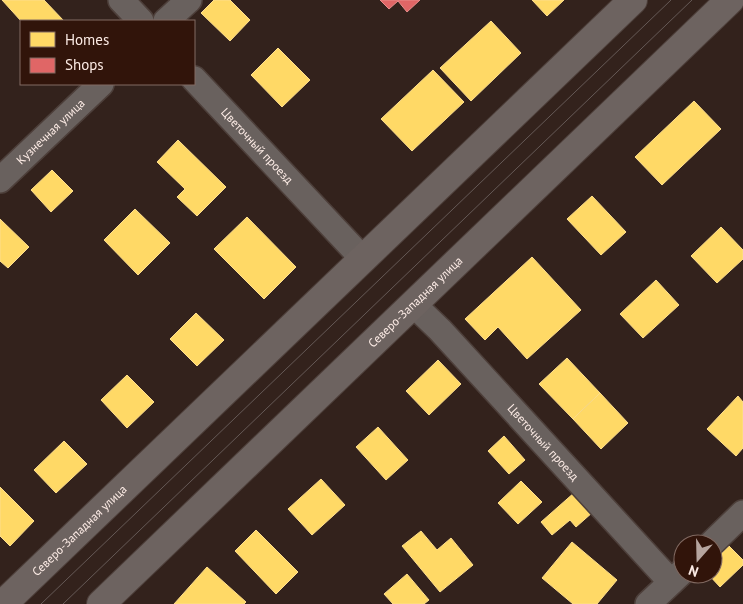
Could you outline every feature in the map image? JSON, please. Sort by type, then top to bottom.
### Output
[{"type":"main road","name":"Северо-Западная улица","points":[[3,604],[633,0]]},
{"type":"main road","name":"Северо-Западная улица","points":[[100,604],[730,0]]},
{"type":"street","points":[[121,0],[139,20]]},
{"type":"street","points":[[167,20],[189,0]]},
{"type":"street","name":"Цветочный проезд","points":[[195,79],[363,259]]},
{"type":"street","name":"Кузнечная улица","points":[[0,180],[99,85]]},
{"type":"street","name":"Цветочный проезд","points":[[413,304],[673,572]]},
{"type":"street","points":[[721,534],[743,513]]},
{"type":"street","points":[[648,604],[673,580]]},
{"type":"building: Homes","points":[[2,0],[44,0],[63,20],[20,20]]},
{"type":"building: Homes","points":[[214,0],[230,0],[250,20],[230,41],[201,13]]},
{"type":"building: Homes","points":[[532,0],[564,0],[547,16]]},
{"type":"building: Homes","points":[[491,21],[521,53],[471,101],[440,68]]},
{"type":"building: Homes","points":[[278,48],[310,80],[282,107],[251,75]]},
{"type":"building: Homes","points":[[433,70],[464,102],[412,151],[381,119]]},
{"type":"building: Homes","points":[[694,101],[721,129],[662,185],[635,157]]},
{"type":"building: Homes","points":[[178,140],[226,187],[197,216],[177,197],[185,189],[157,162]]},
{"type":"building: Homes","points":[[52,170],[73,191],[51,212],[31,190]]},
{"type":"building: Homes","points":[[592,196],[626,232],[601,255],[567,219]]},
{"type":"building: Homes","points":[[135,209],[170,243],[138,275],[104,240]]},
{"type":"building: Homes","points":[[247,217],[296,267],[264,299],[214,249]]},
{"type":"building: Homes","points":[[0,219],[29,247],[8,268],[0,261]]},
{"type":"building: Homes","points":[[721,227],[743,250],[743,259],[717,283],[691,256]]},
{"type":"building: Homes","points":[[532,257],[581,310],[527,359],[498,327],[485,340],[465,319]]},
{"type":"building: Homes","points":[[656,280],[679,305],[643,338],[620,314]]},
{"type":"building: Homes","points":[[196,313],[224,340],[197,366],[170,339]]},
{"type":"building: Homes","points":[[567,358],[600,393],[573,419],[539,384]]},
{"type":"building: Homes","points":[[438,360],[461,384],[429,415],[406,391]]},
{"type":"building: Homes","points":[[127,375],[154,402],[127,428],[101,400]]},
{"type":"building: Homes","points":[[600,393],[628,423],[601,449],[573,419]]},
{"type":"building: Homes","points":[[738,396],[743,402],[743,448],[736,456],[707,429]]},
{"type":"building: Homes","points":[[378,427],[408,460],[386,480],[356,447]]},
{"type":"building: Homes","points":[[504,436],[525,460],[509,474],[488,451]]},
{"type":"building: Homes","points":[[64,441],[87,464],[56,493],[34,470]]},
{"type":"building: Homes","points":[[321,479],[345,505],[312,535],[288,509]]},
{"type":"building: Homes","points":[[521,481],[542,502],[518,524],[498,503]]},
{"type":"building: Homes","points":[[0,487],[34,521],[10,546],[0,536]]},
{"type":"building: Homes","points":[[575,492],[593,512],[576,527],[570,520],[552,535],[541,522]]},
{"type":"building: Homes","points":[[256,530],[298,572],[276,594],[235,551]]},
{"type":"building: Homes","points":[[421,531],[437,550],[451,538],[473,565],[440,592],[402,546]]},
{"type":"building: Homes","points":[[572,542],[617,580],[597,604],[573,604],[542,578]]},
{"type":"building: Homes","points":[[729,546],[743,560],[743,565],[720,587],[717,584],[723,584],[723,552]]},
{"type":"building: Homes","points":[[207,567],[246,602],[244,604],[174,604]]},
{"type":"building: Homes","points":[[407,574],[429,600],[424,604],[393,604],[384,594]]},
{"type":"building: Shops","points":[[380,0],[420,0],[407,12],[398,1],[389,9]]},
{"type":"tram line","points":[[41,604],[671,0]]},
{"type":"tram line","points":[[63,604],[692,0]]}]
